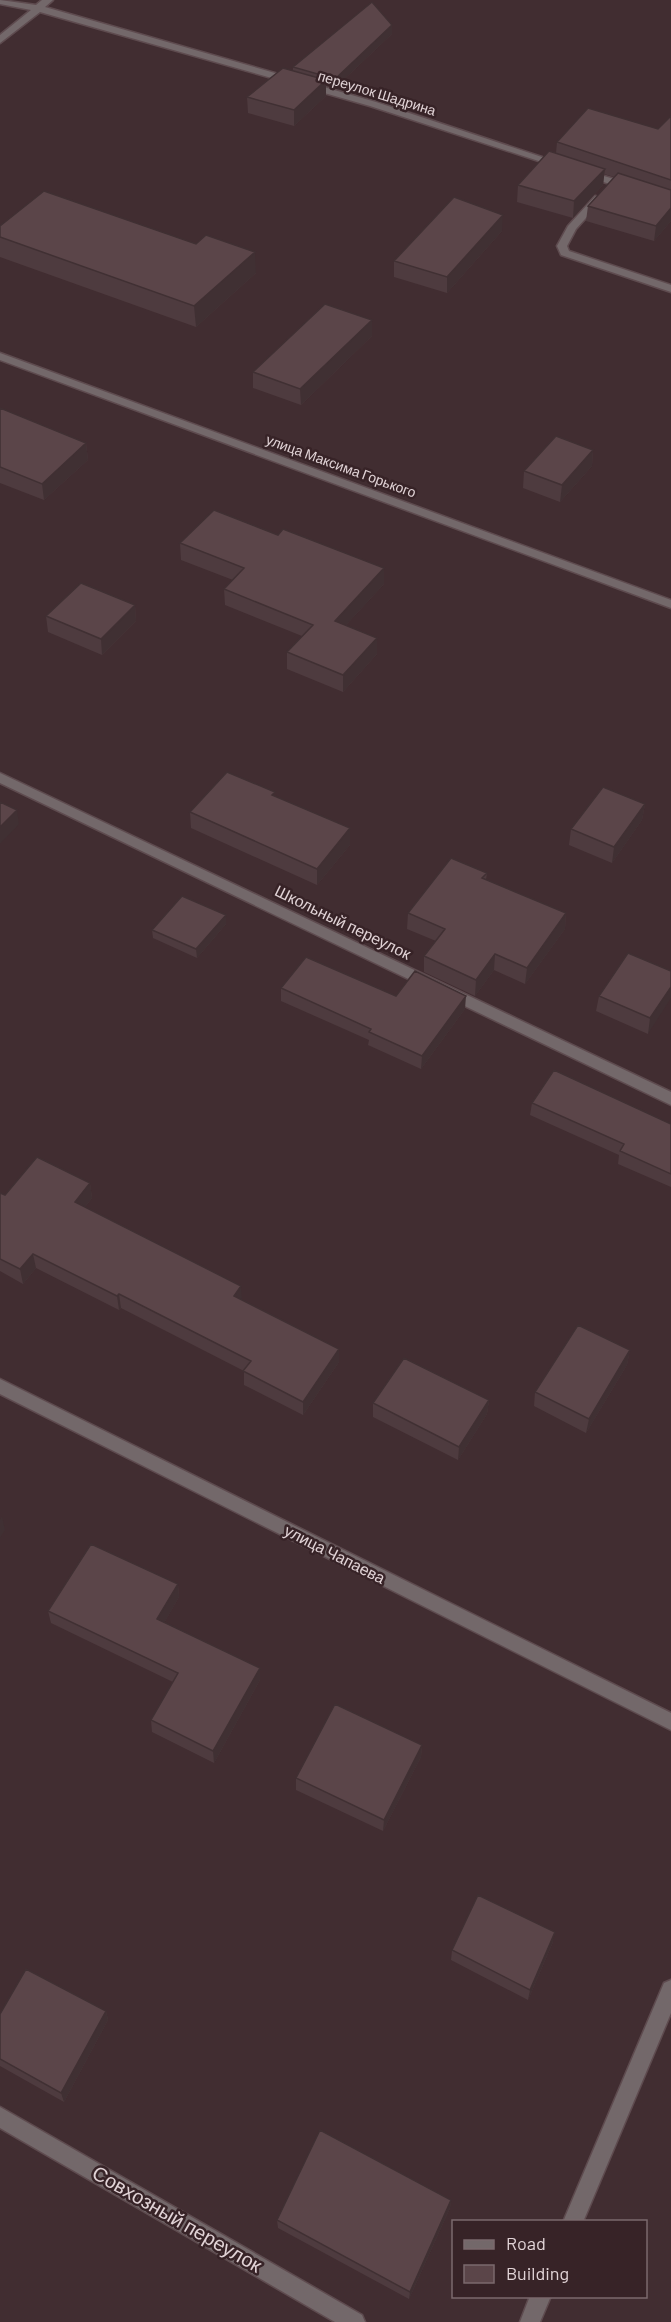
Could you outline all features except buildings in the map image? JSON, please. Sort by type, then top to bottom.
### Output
[{"type":"street","points":[[0,40],[48,0]]},
{"type":"street","name":"переулок Шадрина","points":[[0,2],[38,9],[373,105],[642,191]]},
{"type":"street","points":[[614,182],[572,228],[562,246],[565,253],[671,289]]},
{"type":"street","name":"улица Максима Горького","points":[[0,356],[671,604]]},
{"type":"street","name":"Школьный переулок","points":[[0,778],[671,1099]]},
{"type":"street","name":"улица Чапаева","points":[[0,1386],[671,1722]]},
{"type":"street","points":[[574,2220],[671,1990]]},
{"type":"street","name":"Совхозный переулок","points":[[0,2117],[355,2322]]},
{"type":"street","points":[[530,2322],[540,2298]]}]
